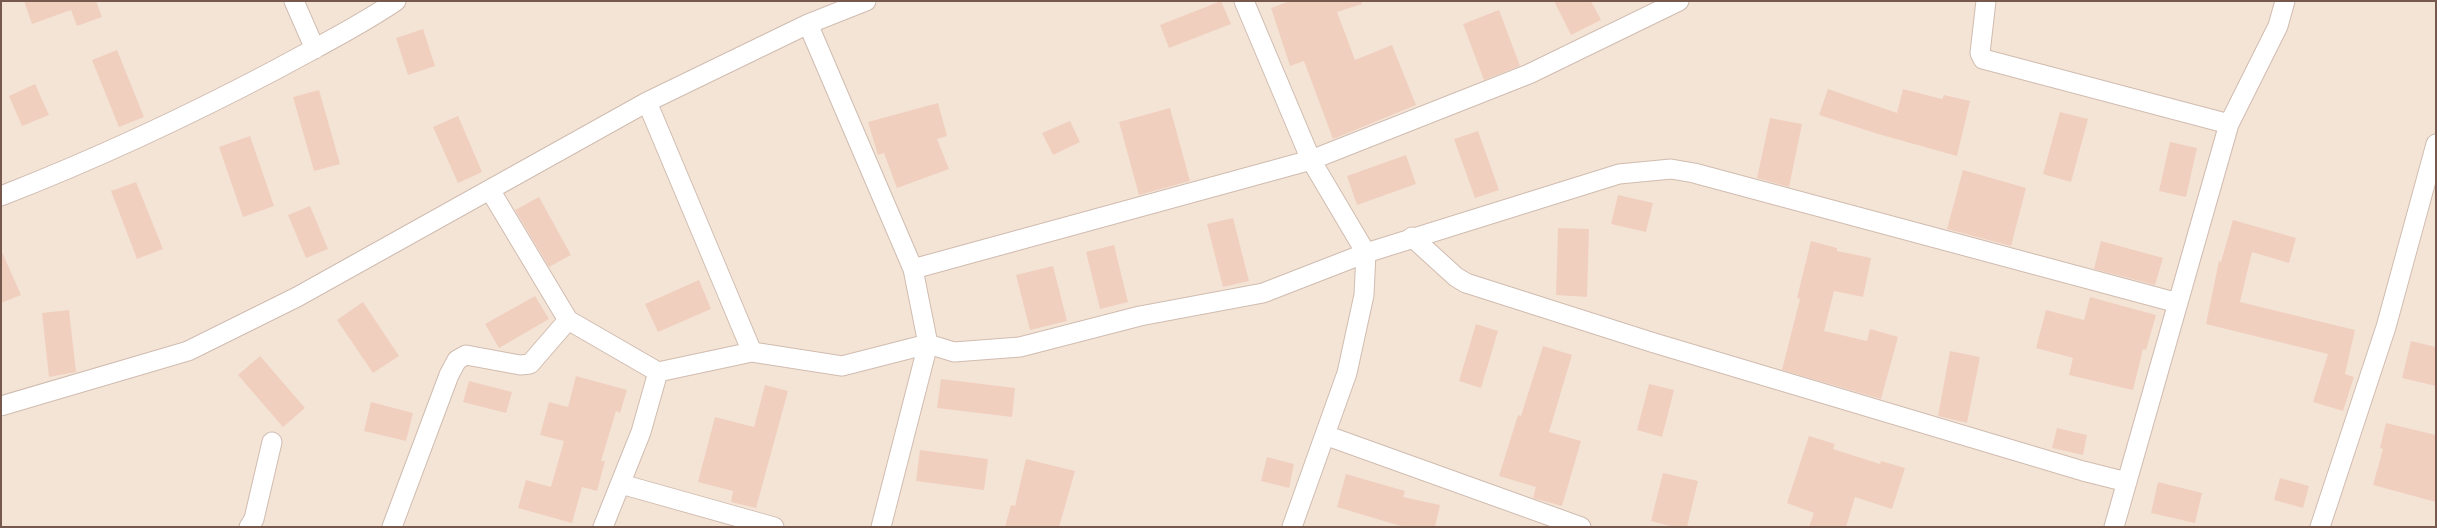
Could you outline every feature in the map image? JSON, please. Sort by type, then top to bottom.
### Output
[{"type":"street","points":[[294,1],[315,48]]},
{"type":"street","points":[[1,196],[74,168],[225,96],[368,20],[396,1]]},
{"type":"street","points":[[1,406],[188,351],[296,297],[647,102],[808,24],[866,1]]},
{"type":"street","points":[[1244,1],[1311,160],[1366,253],[1364,295],[1347,373],[1292,527]]},
{"type":"street","points":[[913,269],[1311,160],[1529,74],[1678,1]]},
{"type":"street","points":[[1986,1],[1980,53],[1983,59],[2229,124]]},
{"type":"street","points":[[2114,527],[2229,124],[2278,26],[2285,1]]},
{"type":"street","points":[[808,24],[913,269],[928,344],[881,527]]},
{"type":"street","points":[[647,102],[752,352]]},
{"type":"street","points":[[2320,527],[2386,327],[2436,144]]},
{"type":"street","points":[[490,190],[568,320],[658,372],[752,352],[842,366],[928,344],[954,352],[1020,347],[1140,316],[1263,293],[1412,237],[1619,174],[1670,169],[1694,173],[2178,303]]},
{"type":"street","points":[[1412,237],[1456,277],[1466,283],[1660,345],[2083,471],[2126,482]]},
{"type":"street","points":[[392,527],[449,374],[457,360],[466,355],[520,365],[530,364],[568,320]]},
{"type":"street","points":[[603,527],[641,432],[658,372]]},
{"type":"street","points":[[1325,435],[1581,527]]},
{"type":"street","points":[[249,527],[254,519],[272,442]]},
{"type":"street","points":[[621,484],[774,527]]},
{"type":"shaded area","points":[[1,1],[2436,1],[2436,527],[1,527]]},
{"type":"building","points":[[24,1],[96,1],[102,17],[77,26],[71,10],[32,24]]},
{"type":"building","points":[[1221,1],[1231,24],[1169,48],[1160,25]]},
{"type":"building","points":[[1290,1],[1361,1],[1362,4],[1337,12],[1355,60],[1392,45],[1416,105],[1333,139],[1304,61],[1290,66],[1271,8]]},
{"type":"building","points":[[1554,1],[1591,1],[1601,20],[1571,35]]},
{"type":"building","points":[[1499,10],[1520,66],[1484,80],[1463,24]]},
{"type":"building","points":[[423,29],[435,66],[408,75],[396,38]]},
{"type":"building","points":[[117,50],[144,117],[119,127],[92,60]]},
{"type":"building","points":[[35,84],[49,115],[22,126],[9,96]]},
{"type":"building","points":[[1828,89],[1897,113],[1903,89],[1942,99],[1944,95],[1970,101],[1957,156],[1819,115]]},
{"type":"building","points":[[319,90],[340,164],[314,171],[293,97]]},
{"type":"building","points":[[938,103],[947,136],[937,139],[949,169],[897,188],[884,153],[878,155],[868,122]]},
{"type":"building","points":[[1170,108],[1190,181],[1139,195],[1119,122]]},
{"type":"building","points":[[2060,112],[2088,119],[2071,182],[2043,174]]},
{"type":"building","points":[[458,116],[482,172],[458,183],[433,127]]},
{"type":"building","points":[[1770,118],[1802,124],[1789,187],[1757,178]]},
{"type":"building","points":[[1070,121],[1080,142],[1053,155],[1042,133]]},
{"type":"building","points":[[1478,131],[1499,190],[1475,198],[1454,139]]},
{"type":"building","points":[[250,136],[274,206],[243,217],[219,147]]},
{"type":"building","points":[[2170,142],[2197,148],[2186,197],[2159,191]]},
{"type":"building","points":[[1406,155],[1416,184],[1357,205],[1347,176]]},
{"type":"building","points":[[1963,170],[2026,188],[2011,246],[1947,229]]},
{"type":"building","points":[[136,182],[163,249],[137,259],[111,191]]},
{"type":"building","points":[[1618,195],[1653,203],[1646,232],[1611,224]]},
{"type":"building","points":[[539,197],[571,255],[549,267],[515,210]]},
{"type":"building","points":[[310,206],[328,249],[306,258],[288,215]]},
{"type":"building","points":[[1233,218],[1249,281],[1223,287],[1207,224]]},
{"type":"building","points":[[2233,220],[2296,238],[2289,263],[2252,252],[2240,302],[2355,330],[2345,374],[2354,377],[2343,411],[2313,402],[2328,354],[2206,324],[2219,261],[2221,262]]},
{"type":"building","points":[[1558,228],[1589,229],[1587,297],[1556,295]]},
{"type":"building","points":[[1811,241],[1837,248],[1837,251],[1871,258],[1863,297],[1834,291],[1824,331],[1867,341],[1870,329],[1898,337],[1881,399],[1782,370],[1800,299],[1797,298]]},
{"type":"building","points":[[2101,241],[2163,258],[2155,285],[2094,269]]},
{"type":"building","points":[[1114,245],[1128,302],[1100,309],[1086,252]]},
{"type":"building","points":[[1,250],[21,295],[1,303]]},
{"type":"building","points":[[1053,266],[1067,321],[1030,330],[1016,275]]},
{"type":"building","points":[[699,280],[711,309],[658,332],[645,304]]},
{"type":"building","points":[[535,296],[549,319],[499,348],[485,324]]},
{"type":"building","points":[[2090,297],[2156,315],[2146,350],[2143,349],[2133,390],[2069,375],[2073,358],[2036,348],[2046,310],[2084,320]]},
{"type":"building","points":[[363,302],[399,356],[373,373],[337,320]]},
{"type":"building","points":[[69,310],[76,372],[49,377],[42,313]]},
{"type":"building","points":[[1476,324],[1498,331],[1481,388],[1459,381]]},
{"type":"building","points":[[2411,341],[2436,347],[2436,386],[2402,378]]},
{"type":"building","points":[[1543,346],[1572,355],[1549,432],[1581,441],[1562,506],[1533,498],[1536,487],[1499,476],[1518,415],[1521,416]]},
{"type":"building","points":[[1950,351],[1980,357],[1967,423],[1938,416]]},
{"type":"building","points":[[260,356],[305,408],[283,427],[238,375]]},
{"type":"building","points":[[576,376],[627,390],[620,413],[616,411],[601,461],[605,461],[597,491],[582,487],[572,523],[518,508],[526,480],[551,487],[564,441],[540,435],[549,402],[568,407]]},
{"type":"building","points":[[941,379],[1015,388],[1012,417],[937,408]]},
{"type":"building","points":[[469,381],[512,392],[506,413],[463,402]]},
{"type":"building","points":[[1649,384],[1674,390],[1662,437],[1637,430]]},
{"type":"building","points":[[765,385],[788,391],[756,508],[731,502],[733,491],[698,482],[715,417],[754,427]]},
{"type":"building","points":[[371,402],[413,413],[406,441],[364,431]]},
{"type":"building","points":[[2386,423],[2436,435],[2436,502],[2373,485],[2383,449],[2380,448]]},
{"type":"building","points":[[2057,428],[2087,435],[2083,455],[2052,448]]},
{"type":"building","points":[[1809,436],[1835,444],[1833,449],[1880,464],[1881,461],[1905,468],[1892,509],[1855,497],[1846,527],[1809,527],[1814,513],[1787,503]]},
{"type":"building","points":[[920,450],[988,459],[984,490],[916,481]]},
{"type":"building","points":[[1267,457],[1294,464],[1289,488],[1261,481]]},
{"type":"building","points":[[1026,459],[1075,471],[1059,527],[1005,527],[1011,505],[1015,506]]},
{"type":"building","points":[[1663,473],[1698,481],[1687,527],[1674,527],[1651,521]]},
{"type":"building","points":[[1346,474],[1405,491],[1403,497],[1440,505],[1435,527],[1404,527],[1337,507]]},
{"type":"building","points":[[2280,478],[2309,486],[2303,508],[2274,500]]},
{"type":"building","points":[[2158,482],[2202,493],[2195,523],[2151,513]]}]
